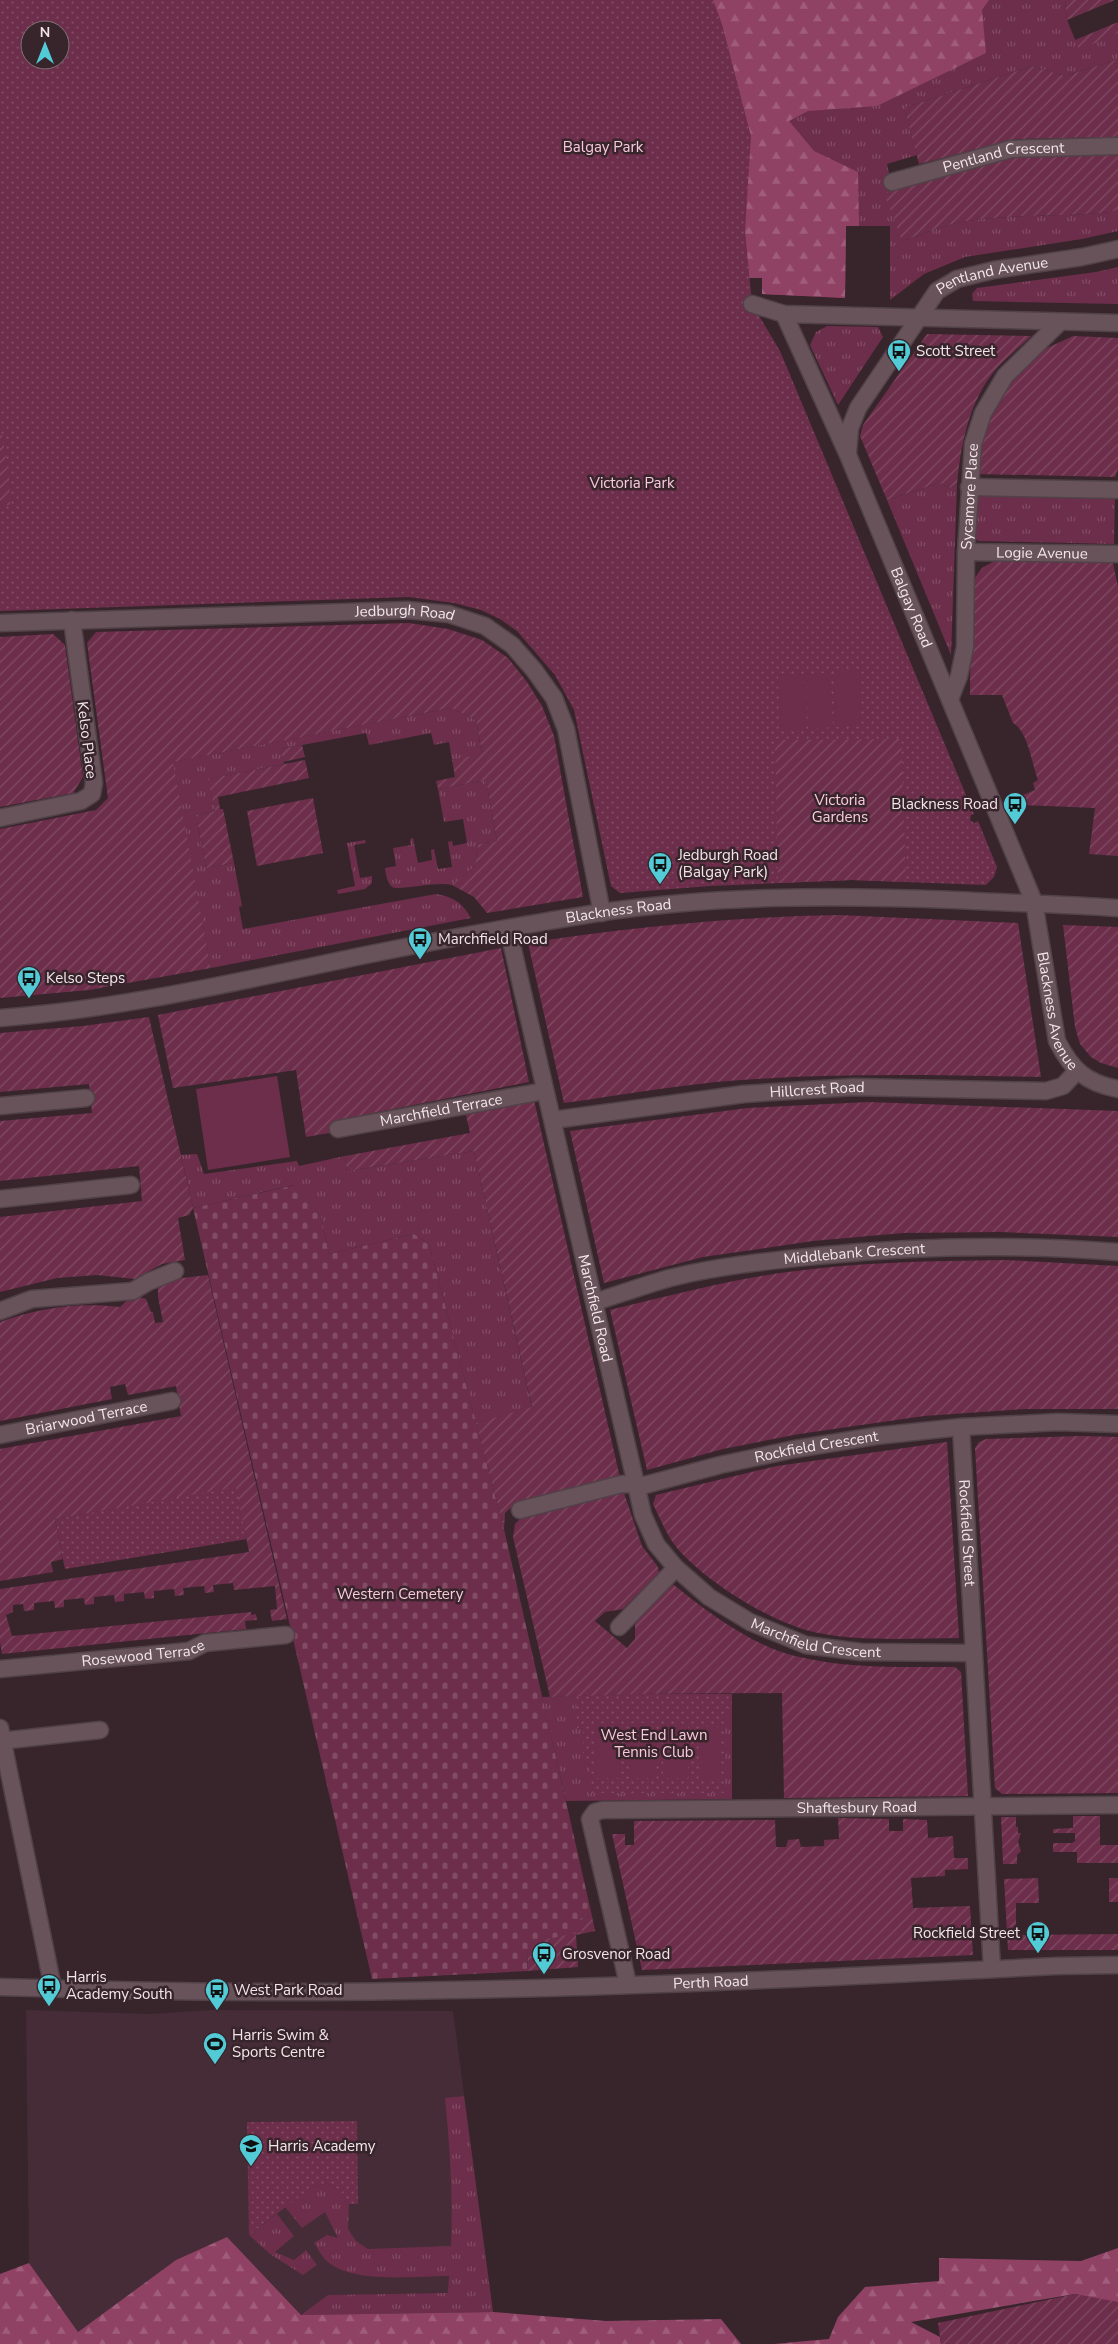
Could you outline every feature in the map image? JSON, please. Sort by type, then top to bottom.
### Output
[{"type":"street","name":"Pentland Crescent","points":[[892,182],[1011,149],[1118,146]]},
{"type":"street","name":"Pentland Avenue","points":[[848,455],[850,428],[858,408],[918,316],[937,291],[957,279],[994,270],[1082,257],[1118,249]]},
{"type":"street","points":[[752,304],[784,314],[918,316],[1118,323]]},
{"type":"street","name":"Balgay Road","points":[[784,314],[848,455],[1034,902]]},
{"type":"street","name":"Sycamore Place","points":[[950,699],[959,676],[965,647],[966,552],[973,444],[983,413],[1005,376],[1060,322]]},
{"type":"street","points":[[969,487],[1118,490]]},
{"type":"street","name":"Logie Avenue","points":[[966,552],[1118,554]]},
{"type":"street","name":"Jedburgh Road","points":[[0,623],[407,610],[449,614],[485,626],[512,645],[554,698],[566,729],[602,913]]},
{"type":"street","name":"Kelso Place","points":[[0,818],[81,801],[92,794],[94,783],[72,620]]},
{"type":"street","name":"Blackness Road","points":[[0,1018],[69,1012],[148,1000],[508,928],[602,913],[712,902],[824,896],[871,896],[1034,902],[1118,908]]},
{"type":"street","name":"Blackness Avenue","points":[[1034,902],[1057,1041],[1065,1056],[1077,1071],[1091,1082],[1118,1089]]},
{"type":"street","name":"Marchfield Road","points":[[508,928],[544,1091],[553,1120],[595,1302],[635,1484]]},
{"type":"street","name":"Hillcrest Road","points":[[553,1120],[744,1094],[854,1087],[1046,1091],[1063,1086],[1077,1071]]},
{"type":"street","name":"Marchfield Terrace","points":[[338,1129],[544,1091]]},
{"type":"street","points":[[0,1106],[86,1098]]},
{"type":"street","points":[[0,1199],[131,1185]]},
{"type":"street","name":"Middlebank Crescent","points":[[595,1302],[671,1278],[767,1261],[863,1251],[970,1246],[1071,1248],[1118,1252]]},
{"type":"street","points":[[0,1311],[32,1299],[133,1292],[148,1282],[175,1272]]},
{"type":"street","name":"Briarwood Terrace","points":[[0,1435],[172,1401]]},
{"type":"street","name":"Rockfield Crescent","points":[[520,1510],[622,1484],[645,1485],[720,1465],[795,1449],[961,1426],[1058,1422],[1118,1424]]},
{"type":"street","name":"Rockfield Street","points":[[961,1426],[992,1969]]},
{"type":"street","name":"Marchfield Crescent","points":[[635,1484],[643,1515],[656,1544],[676,1568],[709,1597],[750,1622],[806,1645],[861,1652],[973,1653]]},
{"type":"street","points":[[618,1627],[676,1568]]},
{"type":"street","name":"Rosewood Terrace","points":[[0,1669],[189,1651],[205,1643],[286,1635]]},
{"type":"street","points":[[0,1987],[52,1988],[1,1737],[100,1730]]},
{"type":"street","name":"Shaftesbury Road","points":[[628,1984],[590,1818],[595,1812],[603,1810],[1118,1804]]},
{"type":"street","name":"Perth Road","points":[[52,1988],[162,1992],[398,1992],[1118,1965]]},
{"type":"shaded area","name":"Harris Academy","points":[[26,2010],[150,2014],[212,2010],[453,2011],[493,2312],[301,2315],[227,2237],[176,2260],[78,2332],[29,2263]]},
{"type":"green space","name":"Balgay Park","points":[[0,0],[989,0],[982,10],[986,53],[877,106],[808,111],[789,121],[814,151],[858,172],[859,226],[846,226],[845,298],[762,294],[762,278],[749,278],[745,233],[94,233],[28,70],[70,70],[70,20],[20,20],[20,50]]},
{"type":"green space","name":"Victoria Park","points":[[0,0],[713,0],[722,24],[751,136],[745,231],[752,304],[780,351],[974,814],[971,815],[970,820],[974,823],[978,821],[997,867],[994,877],[986,885],[852,880],[710,886],[620,893],[611,886],[574,710],[555,675],[517,631],[500,619],[481,610],[454,603],[409,597],[0,611]]},
{"type":"green space","points":[[713,0],[1065,0],[1067,20],[1079,49],[1118,33],[1118,59],[1065,76],[1032,66],[904,108],[917,155],[887,164],[902,241],[939,228],[981,219],[1118,211],[1118,231],[1082,239],[965,257],[924,274],[890,300],[890,226],[846,226],[845,298],[762,294],[762,278],[749,278]]},
{"type":"green space","points":[[1065,0],[1115,0],[1067,20]]},
{"type":"green space","points":[[1118,22],[1118,33],[1079,50],[1075,40]]},
{"type":"green space","points":[[1118,59],[1118,137],[1016,139],[919,164],[904,108],[1032,66],[1065,76]]},
{"type":"green space","points":[[1118,152],[1118,211],[981,219],[939,228],[902,241],[885,195],[892,189],[1015,155]]},
{"type":"green space","points":[[1118,267],[1118,304],[973,301],[972,294],[977,288],[1096,272]]},
{"type":"green space","points":[[827,326],[878,327],[883,337],[838,405],[810,345],[816,332]]},
{"type":"green space","points":[[927,334],[1031,336],[996,369],[977,399],[967,426],[957,484],[950,488],[939,483],[887,500],[860,436],[863,425]]},
{"type":"green space","points":[[1073,336],[1118,338],[1118,469],[1115,477],[977,474],[979,442],[988,415],[1011,380],[1045,349]]},
{"type":"green space","points":[[0,427],[9,470],[10,505],[0,505]]},
{"type":"green space","points":[[939,483],[950,488],[957,484],[951,655],[887,500]]},
{"type":"green space","points":[[979,493],[1115,496],[1114,544],[978,541],[974,537],[975,497]]},
{"type":"green space","points":[[998,559],[1113,563],[1118,587],[1118,856],[1089,854],[1095,808],[1022,805],[1018,797],[1035,790],[1033,783],[1038,780],[1026,741],[1018,727],[1013,723],[1002,695],[970,695],[971,583],[982,568]]},
{"type":"green space","points":[[409,623],[448,629],[482,640],[508,658],[527,682],[542,706],[554,736],[583,897],[487,913],[474,897],[452,885],[475,866],[478,844],[497,841],[486,780],[438,789],[436,781],[455,777],[452,760],[482,754],[476,720],[450,708],[173,762],[211,968],[89,990],[0,998],[0,829],[96,810],[108,798],[87,643],[96,632]]},
{"type":"green space","points":[[53,634],[65,645],[83,777],[73,793],[0,807],[0,637]]},
{"type":"green space","points":[[859,671],[861,726],[836,727],[834,672]]},
{"type":"green space","points":[[830,673],[833,727],[808,729],[806,674]]},
{"type":"green space","points":[[803,674],[806,729],[781,730],[778,675]]},
{"type":"green space","points":[[450,708],[476,720],[482,755],[452,760],[449,742],[434,745],[431,733],[369,745],[366,733],[281,749],[284,764],[209,779],[215,811],[196,815],[206,868],[234,863],[242,906],[239,907],[243,929],[436,894],[457,901],[471,918],[211,968],[172,762]]},
{"type":"green space","name":"Victoria Gardens","points":[[901,739],[906,882],[852,880],[778,883],[775,740]]},
{"type":"green space","points":[[302,745],[305,757],[283,762],[281,749]]},
{"type":"green space","points":[[305,760],[309,778],[218,797],[220,809],[223,809],[234,863],[206,868],[196,815],[215,811],[208,779]]},
{"type":"green space","points":[[486,780],[497,841],[478,844],[475,866],[452,885],[392,887],[388,881],[385,868],[396,866],[393,848],[411,845],[410,839],[413,838],[418,863],[432,860],[431,850],[434,849],[438,869],[452,867],[448,842],[452,841],[453,846],[467,843],[463,819],[444,822],[438,789]]},
{"type":"green space","points":[[313,798],[323,853],[257,866],[247,811]]},
{"type":"green space","points":[[365,840],[366,843],[354,845],[360,878],[372,876],[372,883],[365,889],[338,894],[337,890],[355,886],[347,843]]},
{"type":"green space","points":[[838,915],[1018,923],[1041,1077],[891,1075],[741,1080],[697,1084],[564,1103],[528,943],[682,924]]},
{"type":"green space","points":[[1063,925],[1118,927],[1118,1068],[1101,1063],[1091,1057],[1080,1044],[1075,1027]]},
{"type":"green space","points":[[501,948],[529,1082],[333,1121],[335,1132],[306,1137],[296,1070],[173,1088],[158,1015]]},
{"type":"green space","points":[[149,1017],[193,1208],[189,1215],[178,1218],[185,1260],[162,1264],[135,1279],[97,1275],[57,1278],[0,1292],[0,1217],[142,1201],[139,1166],[0,1181],[0,1121],[92,1113],[89,1084],[0,1092],[0,1033],[83,1026]]},
{"type":"green space","points":[[277,1076],[290,1157],[208,1170],[196,1089]]},
{"type":"green space","points":[[534,1100],[620,1478],[514,1505],[505,1513],[504,1529],[476,1423],[532,1407],[474,1151],[347,1171],[345,1156],[470,1133],[466,1115]]},
{"type":"green space","points":[[868,1102],[1118,1111],[1118,1237],[1000,1232],[903,1233],[813,1241],[703,1257],[604,1283],[570,1131],[748,1108]]},
{"type":"green space","points":[[474,1151],[532,1408],[476,1423],[429,1244],[414,1234],[329,1254],[321,1217],[294,1185],[193,1208],[181,1155],[197,1154],[204,1174],[297,1161],[299,1166],[345,1156],[347,1171]]},
{"type":"green space","name":"Western Cemetery","points":[[295,1185],[321,1217],[329,1254],[414,1234],[429,1244],[504,1529],[592,1916],[580,1918],[583,1932],[528,1950],[527,1971],[372,1979],[193,1208]]},
{"type":"green space","points":[[1005,1260],[1118,1266],[1118,1409],[1025,1409],[924,1416],[799,1434],[723,1449],[647,1470],[610,1310],[721,1284],[788,1272],[869,1264]]},
{"type":"green space","points":[[208,1275],[287,1619],[272,1621],[270,1610],[277,1609],[275,1586],[234,1590],[233,1583],[213,1585],[214,1592],[205,1593],[204,1586],[183,1588],[184,1595],[175,1596],[174,1589],[154,1591],[154,1598],[145,1599],[144,1592],[124,1594],[124,1601],[115,1602],[114,1595],[94,1597],[94,1604],[85,1605],[84,1598],[64,1600],[64,1607],[55,1608],[54,1601],[34,1603],[34,1610],[24,1611],[23,1604],[13,1605],[13,1612],[6,1615],[12,1636],[251,1612],[251,1615],[256,1614],[257,1620],[245,1621],[246,1629],[2,1654],[0,1642],[0,1589],[249,1552],[236,1487],[55,1519],[63,1559],[51,1562],[53,1572],[0,1581],[0,1449],[181,1416],[176,1386],[128,1395],[125,1384],[110,1387],[112,1399],[0,1421],[0,1322],[29,1313],[59,1307],[89,1305],[120,1307],[129,1299],[138,1297],[146,1299],[151,1312],[153,1312],[155,1323],[163,1322],[158,1287],[165,1280]]},
{"type":"green space","points":[[1081,1436],[1118,1437],[1118,1793],[1002,1794],[995,1788],[975,1448],[979,1442],[986,1439]]},
{"type":"green space","points":[[947,1442],[959,1638],[853,1638],[818,1633],[781,1621],[722,1587],[690,1561],[670,1538],[653,1504],[656,1495],[777,1466]]},
{"type":"green space","points":[[237,1486],[247,1539],[65,1569],[55,1519]]},
{"type":"green space","points":[[623,1490],[642,1546],[658,1567],[659,1573],[623,1609],[605,1612],[595,1621],[627,1648],[635,1639],[635,1621],[668,1586],[674,1585],[731,1627],[763,1644],[795,1656],[855,1665],[955,1667],[961,1672],[968,1796],[784,1798],[782,1693],[550,1697],[513,1537],[515,1524],[523,1516]]},
{"type":"green space","points":[[637,1694],[577,1728],[583,1728],[583,1758],[589,1766],[589,1792],[724,1708],[732,1708],[732,1799],[566,1801],[542,1697]]},
{"type":"green space","name":"West End Lawn Tennis Club","points":[[732,1694],[732,1708],[724,1709],[724,1793],[589,1793],[589,1766],[583,1759],[583,1729],[577,1728],[576,1696]]},
{"type":"green space","points":[[596,1723],[621,1723],[621,1778],[596,1778]]},
{"type":"green space","points":[[630,1723],[654,1723],[654,1778],[629,1778]]},
{"type":"green space","points":[[663,1724],[688,1724],[688,1778],[663,1778]]},
{"type":"green space","points":[[700,1727],[719,1727],[719,1781],[700,1781]]},
{"type":"green space","points":[[1073,1816],[1100,1816],[1100,1845],[1118,1845],[1118,1863],[1077,1863],[1077,1852],[1053,1852],[1053,1843],[1072,1843],[1075,1841],[1075,1833],[1053,1833],[1053,1829],[1073,1828]]},
{"type":"green space","points":[[1001,1817],[1016,1817],[1016,1827],[1018,1827],[1018,1833],[1021,1833],[1018,1842],[1021,1851],[1017,1855],[1017,1864],[1003,1864]]},
{"type":"green space","points":[[838,1818],[889,1819],[889,1831],[903,1831],[903,1819],[927,1820],[928,1838],[953,1836],[954,1858],[968,1858],[968,1869],[945,1870],[945,1876],[911,1878],[913,1908],[970,1906],[973,1955],[642,1970],[612,1834],[625,1834],[625,1845],[634,1845],[634,1821],[775,1820],[776,1847],[786,1847],[788,1840],[799,1839],[801,1847],[824,1846],[824,1840],[839,1839]]},
{"type":"green space","points":[[1038,1878],[1039,1903],[1016,1903],[1016,1935],[1118,1934],[1118,1950],[1008,1950],[1004,1879]]},
{"type":"green space","points":[[1109,1878],[1118,1878],[1118,1902],[1109,1902]]},
{"type":"green space","points":[[592,1916],[595,1931],[576,1935],[578,1967],[527,1971],[528,1950],[537,1941],[582,1932],[580,1918]]},
{"type":"green space","points":[[464,2096],[493,2312],[301,2315],[328,2295],[448,2293],[449,2276],[369,2276],[339,2269],[326,2260],[314,2243],[327,2235],[338,2238],[325,2212],[302,2228],[285,2207],[311,2188],[327,2183],[341,2191],[349,2204],[348,2229],[356,2241],[368,2249],[451,2246],[451,2172],[445,2098]]},
{"type":"green space","points":[[357,2121],[358,2204],[349,2204],[341,2191],[327,2183],[311,2188],[249,2235],[247,2122]]},
{"type":"green space","points":[[277,2214],[294,2236],[275,2252],[294,2260],[306,2250],[317,2265],[303,2275],[270,2254],[249,2235]]},
{"type":"green space","points":[[227,2237],[301,2315],[493,2312],[606,2321],[721,2319],[741,2344],[0,2344],[0,2274],[29,2263],[78,2332],[176,2260]]},
{"type":"green space","points":[[1118,2248],[1118,2304],[1075,2294],[911,2322],[940,2337],[941,2344],[774,2344],[829,2339],[838,2317],[865,2287],[939,2281],[939,2258],[1081,2261]]},
{"type":"green space","points":[[1075,2294],[1118,2302],[1118,2344],[941,2344],[938,2323]]},
{"type":"place","name":"Scott Street","points":[[899,372]]},
{"type":"place","name":"Blackness Road","points":[[1015,825]]},
{"type":"place","name":"Jedburgh Road (Balgay Park)","points":[[660,885]]},
{"type":"place","name":"Marchfield Road","points":[[420,960]]},
{"type":"place","name":"Kelso Steps","points":[[29,999]]},
{"type":"place","name":"Rockfield Street","points":[[1038,1954]]},
{"type":"place","name":"Grosvenor Road","points":[[544,1975]]},
{"type":"place","name":"Harris Academy South","points":[[49,2007]]},
{"type":"place","name":"West Park Road","points":[[217,2011]]},
{"type":"place","name":"Harris Swim & Sports Centre","points":[[215,2065]]},
{"type":"place","name":"Harris Academy","points":[[251,2167]]}]
